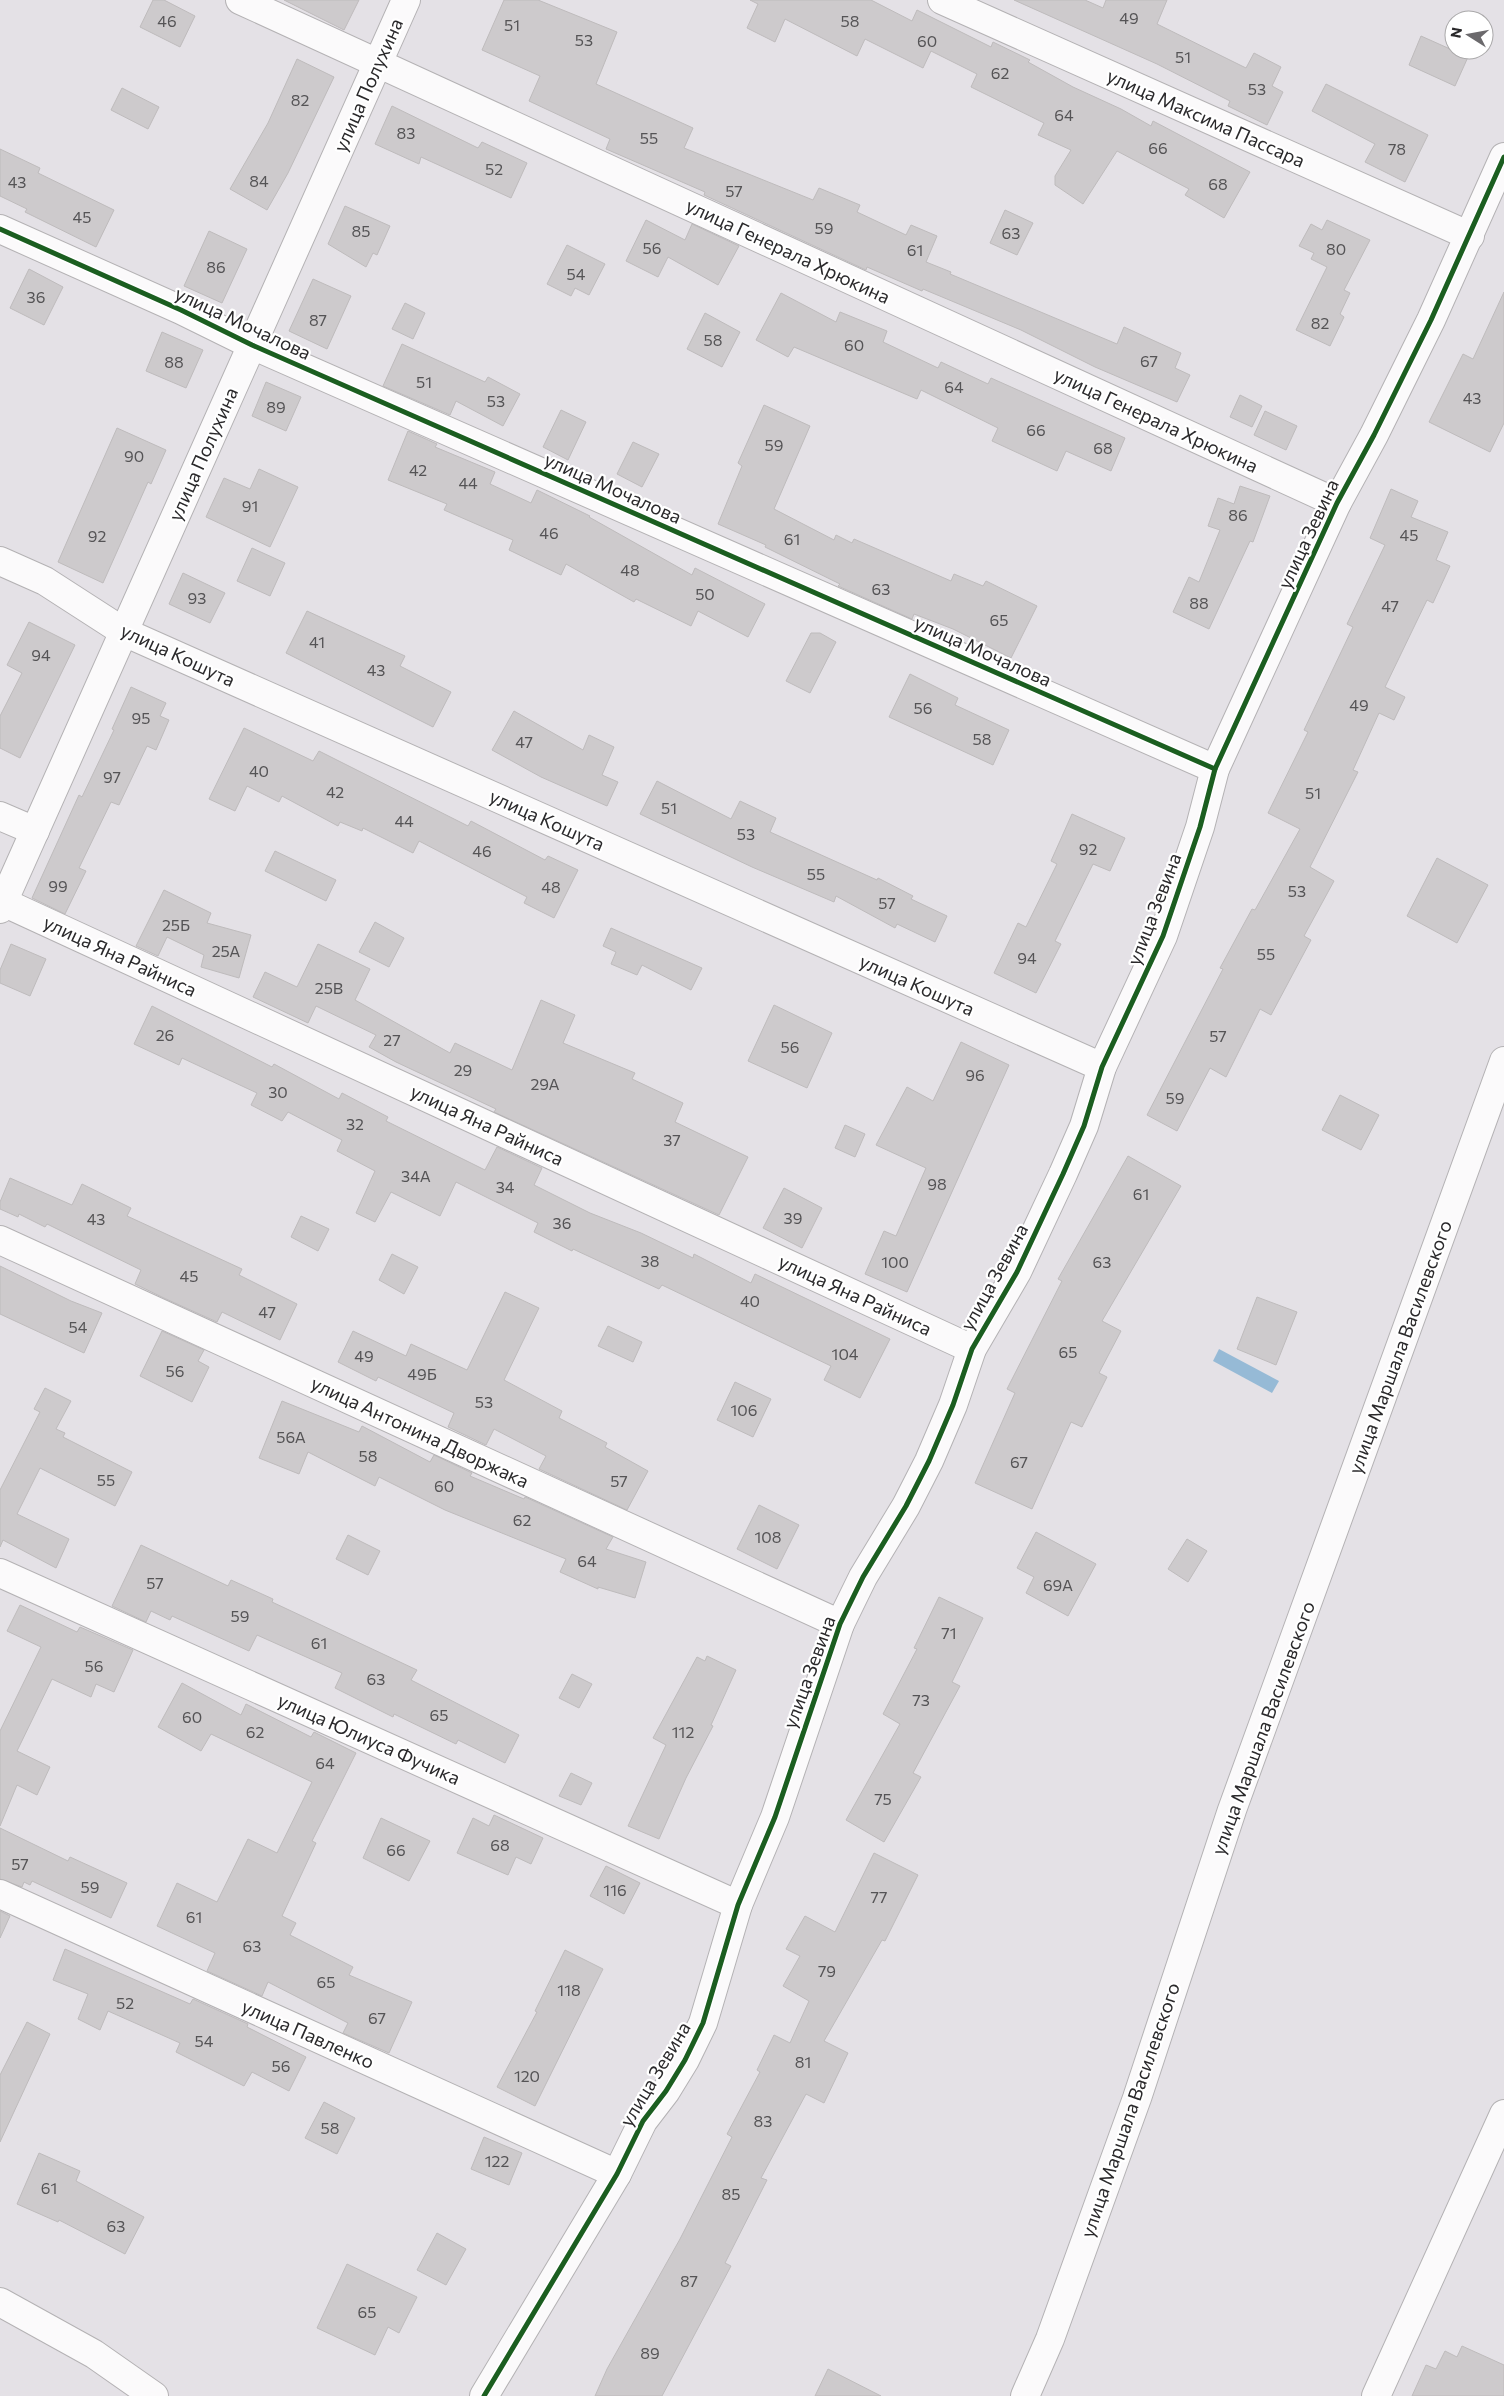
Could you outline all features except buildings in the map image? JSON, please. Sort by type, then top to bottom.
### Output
[{"type":"street","name":"улица Генерала Хрюкина","points":[[240,0],[1337,502]]},
{"type":"street","name":"улица Полухина","points":[[2,905],[406,0]]},
{"type":"street","name":"улица Максима Пассара","points":[[942,0],[1470,236]]},
{"type":"street","name":"улица Зевина","points":[[484,2396],[617,2174],[643,2121],[666,2091],[685,2060],[703,2023],[738,1905],[774,1817],[840,1624],[863,1577],[906,1506],[929,1461],[953,1405],[972,1349],[1017,1272],[1044,1216],[1084,1126],[1102,1067],[1163,936],[1200,827],[1215,770],[1337,502],[1402,380],[1470,236],[1504,157]]},
{"type":"street","name":"улица Мочалова","points":[[0,229],[181,310],[252,345],[1215,770]]},
{"type":"street","name":"улица Кошута","points":[[0,561],[45,581],[124,632],[1102,1067]]},
{"type":"street","points":[[0,816],[35,831]]},
{"type":"street","name":"улица Яна Райниса","points":[[2,905],[972,1349]]},
{"type":"street","name":"улица Маршала Василевского","points":[[1025,2396],[1050,2339],[1127,2126],[1232,1810],[1504,1061]]},
{"type":"street","name":"улица Антонина Дворжака","points":[[0,1240],[840,1624]]},
{"type":"street","name":"улица Юлиуса Фучика","points":[[0,1573],[738,1905]]},
{"type":"street","name":"улица Павленко","points":[[0,1894],[617,2174]]},
{"type":"street","points":[[1376,2396],[1504,2114]]},
{"type":"street","points":[[0,2302],[94,2354],[154,2396]]},
{"type":"water","points":[[1219,1349],[1279,1381],[1272,1393],[1213,1361]]},
{"type":"cycle path","points":[[484,2396],[617,2174],[643,2121],[666,2091],[685,2060],[703,2023],[738,1905],[775,1817],[840,1624],[863,1577],[906,1506],[929,1461],[953,1405],[972,1349],[1017,1272],[1063,1174],[1084,1126],[1102,1067],[1163,936],[1200,827],[1215,769],[1337,503],[1374,435],[1431,320],[1504,157]]},
{"type":"cycle path","points":[[0,229],[181,310],[252,345],[1215,769]]}]
